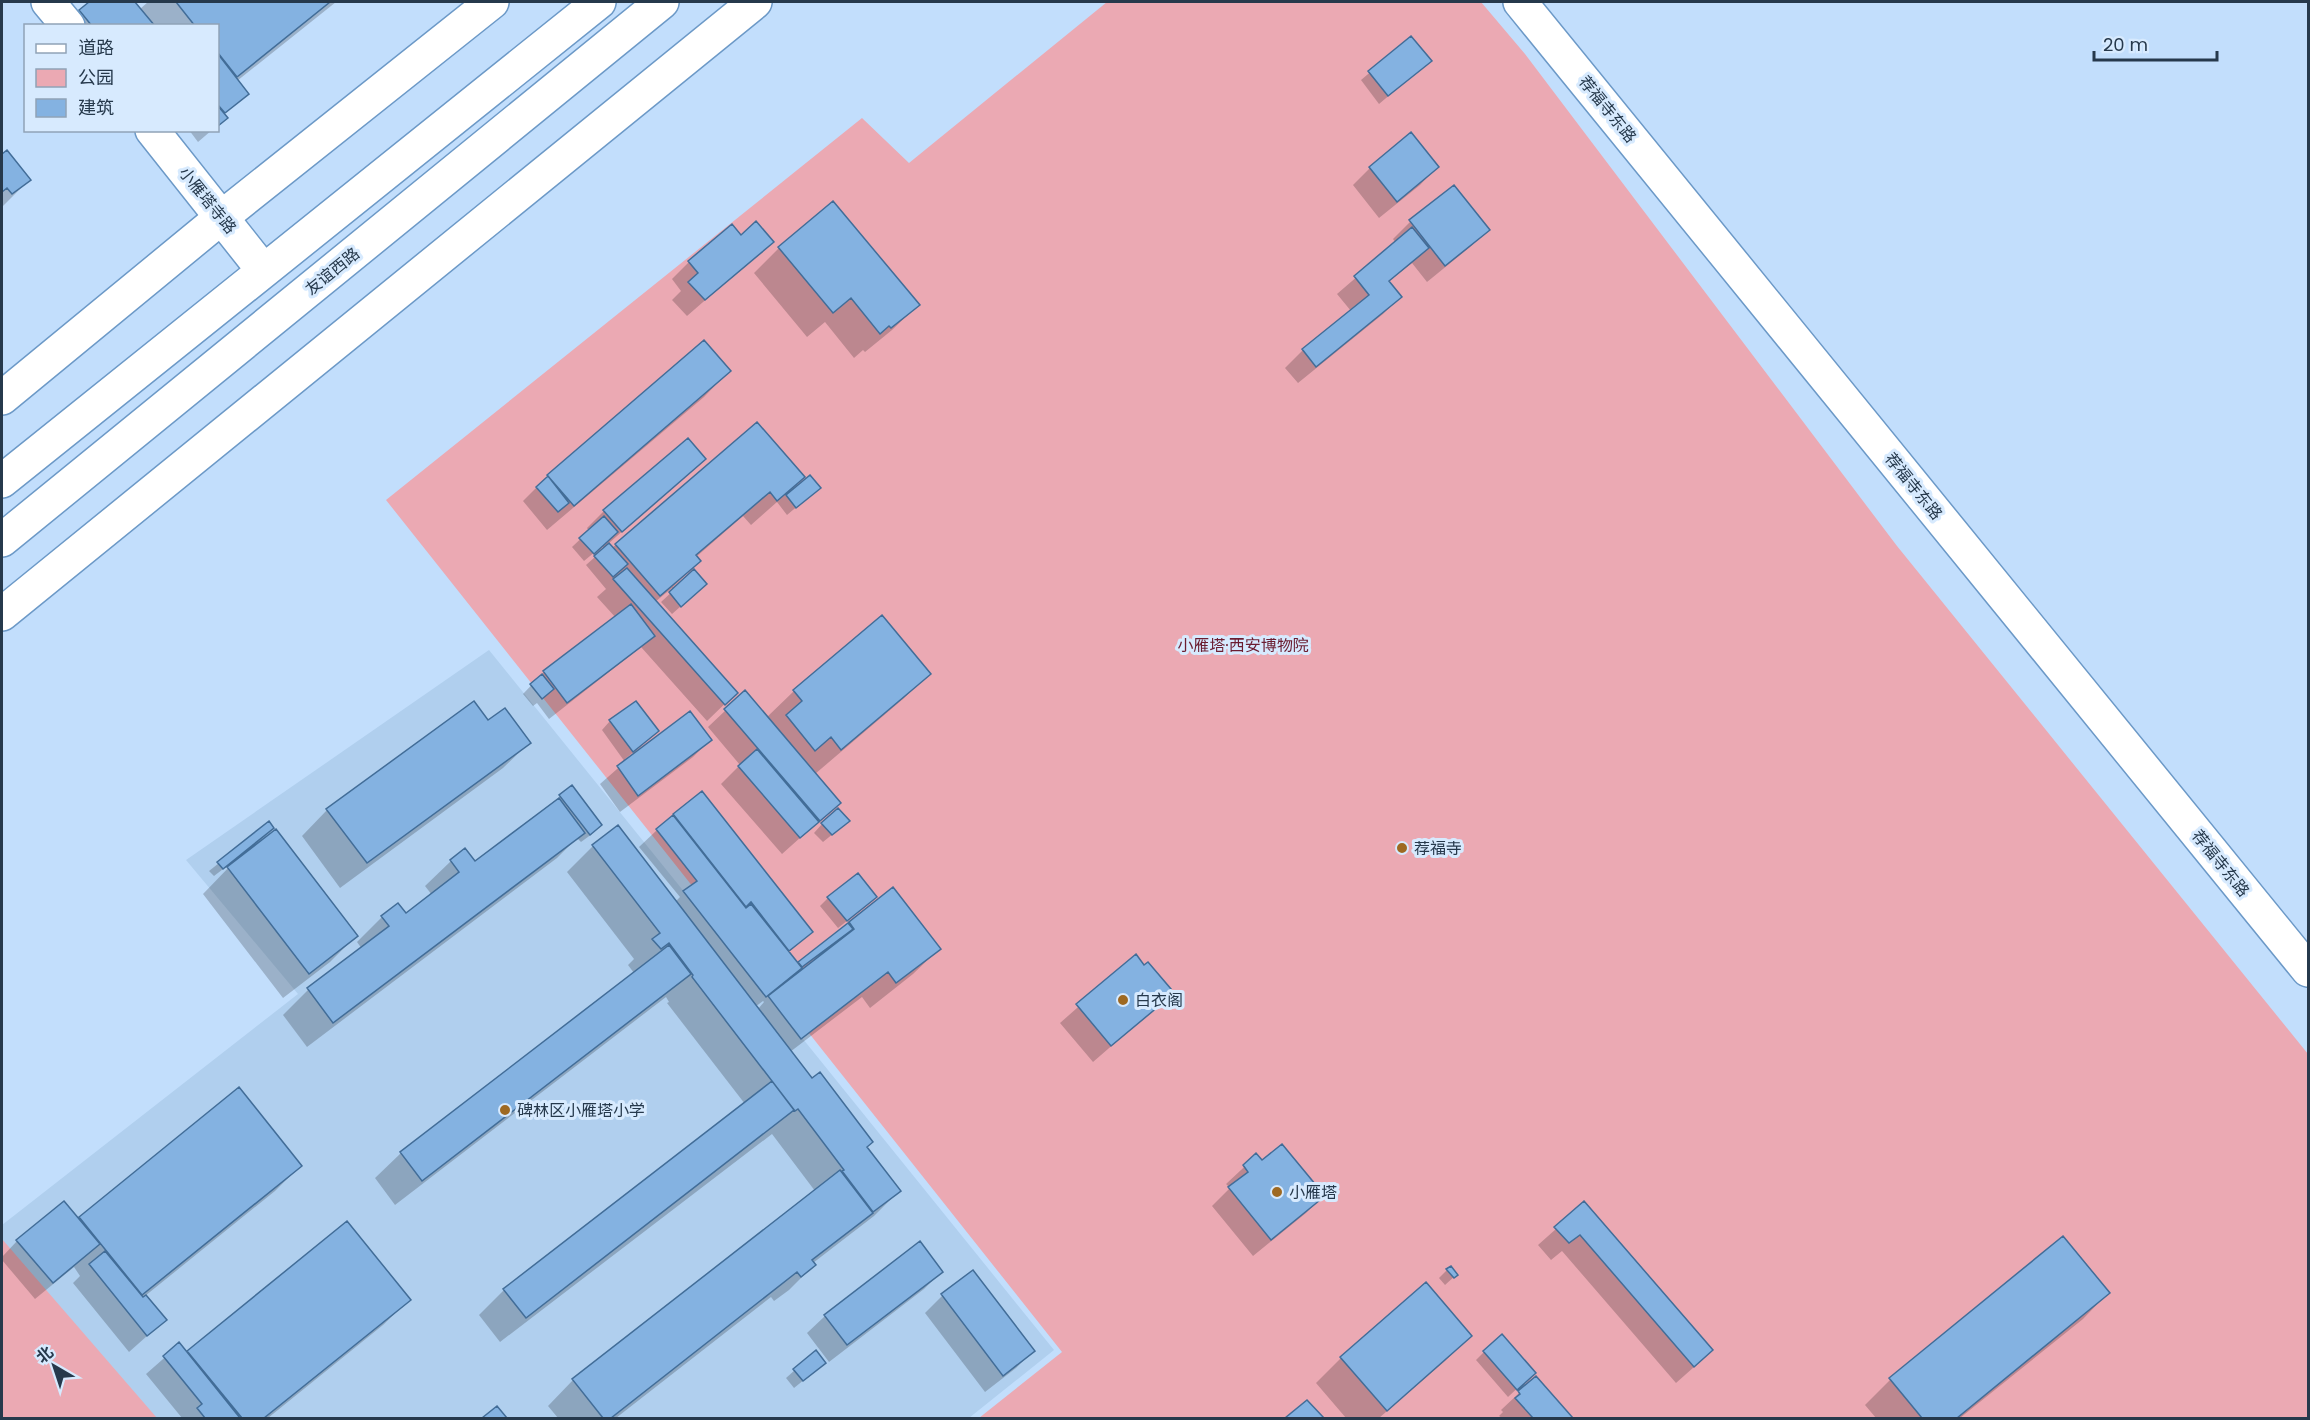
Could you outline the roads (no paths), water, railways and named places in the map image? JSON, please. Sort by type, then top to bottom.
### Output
[{"type":"street","points":[[48,2],[66,24]]},
{"type":"street","points":[[2,398],[222,217],[492,2]]},
{"type":"street","points":[[2,481],[599,2]]},
{"type":"street","name":"友谊西路","points":[[2,540],[662,2]]},
{"type":"street","points":[[2,614],[754,2]]},
{"type":"street","name":"荐福寺东路","points":[[1520,2],[2308,970]]},
{"type":"street","name":"小雁塔寺路","points":[[155,132],[263,270]]},
{"type":"place","name":"荐福寺","points":[[1402,848]]},
{"type":"place","name":"白衣阁","points":[[1123,1000]]},
{"type":"place","name":"碑林区小雁塔小学","points":[[505,1110]]},
{"type":"place","name":"小雁塔","points":[[1277,1192]]},
{"type":"park label","name":"小雁塔·西安博物院","points":[[1243,645]]}]
